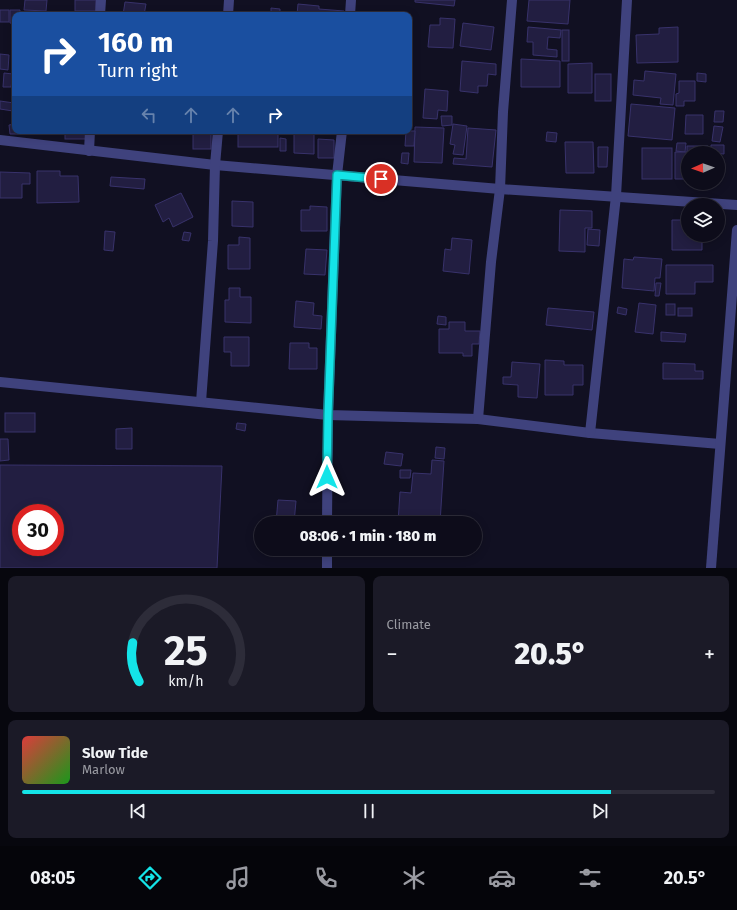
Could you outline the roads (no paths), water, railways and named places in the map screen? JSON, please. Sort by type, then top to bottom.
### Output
[{"type":"street","points":[[100,12],[101,0]]},
{"type":"street","points":[[228,12],[229,0]]},
{"type":"street","points":[[350,0],[350,12]]},
{"type":"street","points":[[478,419],[491,262],[500,190],[503,112],[512,0]]},
{"type":"street","points":[[590,433],[616,196],[627,0]]},
{"type":"street","points":[[89,151],[90,134]]},
{"type":"street","points":[[201,402],[213,241],[218,134]]},
{"type":"street","points":[[327,516],[328,415],[337,175],[342,134]]},
{"type":"street","points":[[0,140],[216,165],[500,190],[616,196],[737,205]]},
{"type":"street","points":[[711,568],[737,230]]},
{"type":"street","points":[[0,382],[328,415],[478,419],[590,433],[720,444]]},
{"type":"street","points":[[327,556],[327,568]]}]
